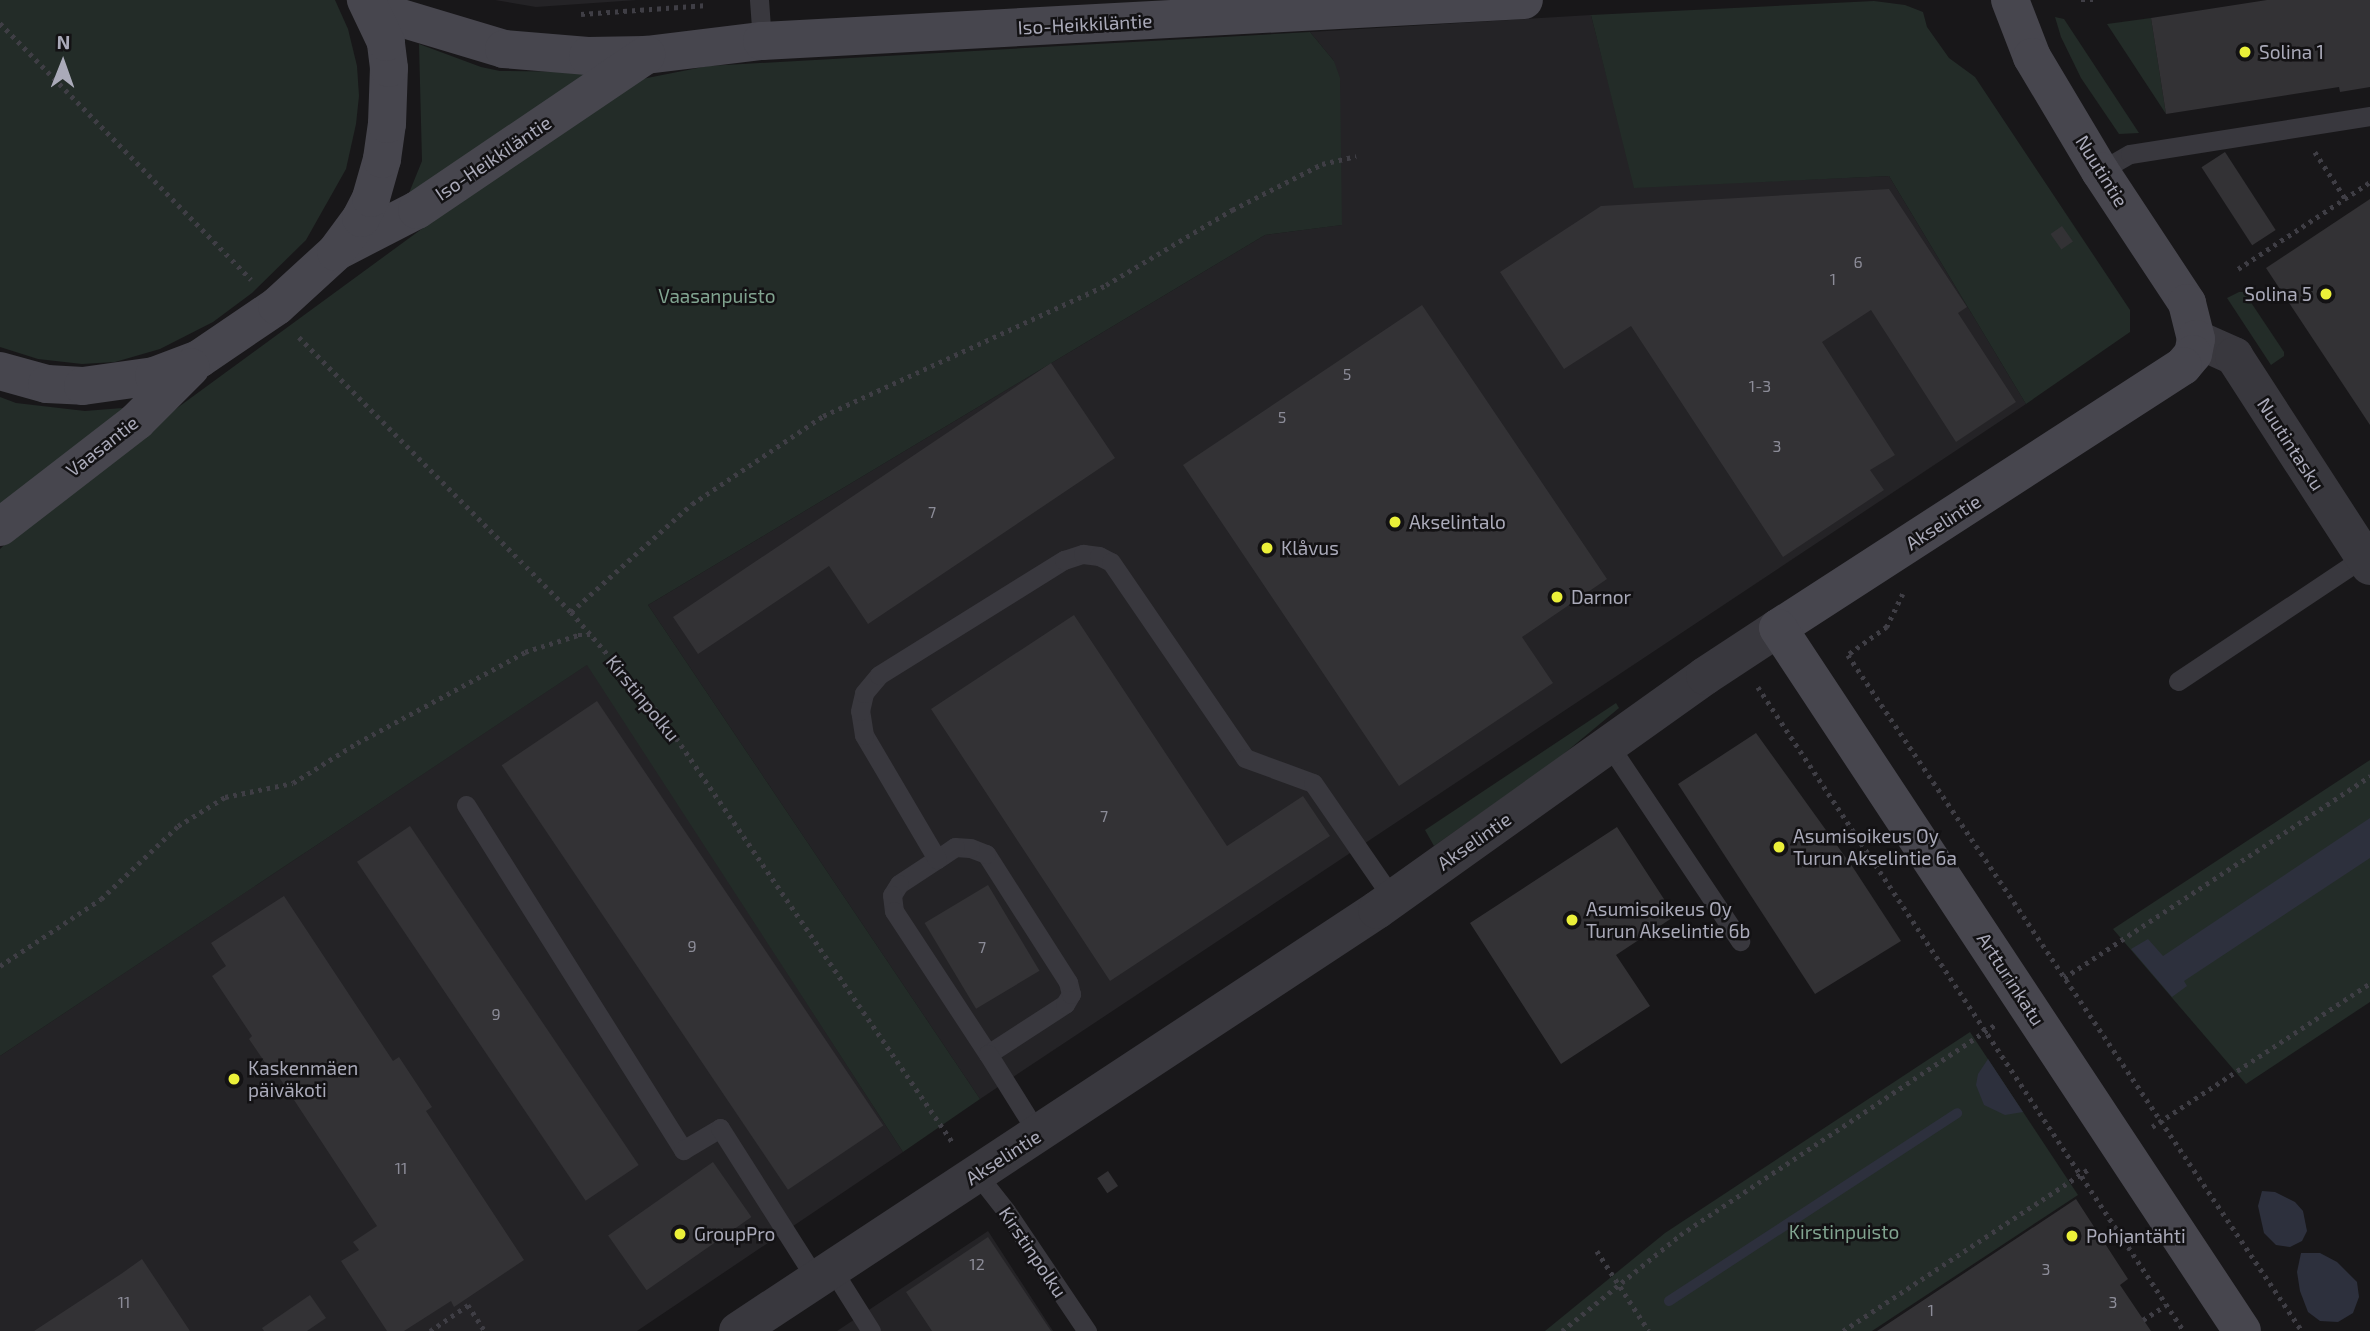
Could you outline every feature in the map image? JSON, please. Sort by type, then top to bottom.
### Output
[{"type":"street","name":"Iso-Heikkiläntie","points":[[369,5],[504,49],[588,56],[646,55],[762,41],[1524,0]]},
{"type":"street","name":"Nuutintie","points":[[2010,0],[2032,57],[2100,171],[2187,303],[2196,339]]},
{"type":"street","points":[[0,372],[47,384],[83,386],[154,376],[199,359],[277,306],[336,252],[361,218],[371,198],[384,147],[389,68],[386,42],[369,5]]},
{"type":"street","name":"Iso-Heikkiläntie","points":[[336,252],[417,210],[646,55]]},
{"type":"street","name":"Nuutintasku","points":[[2196,339],[2234,356],[2367,561]]},
{"type":"street","name":"Akselintie","points":[[738,1331],[1393,898],[1737,655],[2183,366],[2193,354],[2196,339]]},
{"type":"street","name":"Vaasantie","points":[[0,527],[137,421],[199,359]]},
{"type":"street","name":"Artturinkatu","points":[[1778,628],[2242,1331]]},
{"type":"lane","points":[[759,1],[762,41]]},
{"type":"lane","points":[[2100,171],[2130,154],[2370,116]]},
{"type":"lane","points":[[937,859],[864,735],[860,711],[864,692],[879,675],[1064,561],[1083,554],[1099,556],[1111,562],[1245,758],[1313,783],[1393,898]]},
{"type":"lane","points":[[2178,681],[2367,561]]},
{"type":"lane","points":[[1609,745],[1740,940]]},
{"type":"lane","points":[[466,805],[683,1150],[720,1128],[824,1274],[871,1331]]},
{"type":"lane","points":[[988,1054],[1065,1004],[1071,994],[1068,982],[986,854],[970,848],[955,847],[899,884],[892,895],[894,911],[1038,1134]]},
{"type":"lane","name":"Kirstinpolku","points":[[977,1174],[1006,1211],[1087,1331]]},
{"type":"path","points":[[2081,1],[2094,0]]},
{"type":"path","points":[[568,15],[759,1]]},
{"type":"path","points":[[0,23],[247,276]]},
{"type":"path","points":[[2299,127],[2346,198]]},
{"type":"path","points":[[571,612],[692,503],[823,416],[1106,285],[1232,210],[1322,164],[1356,156]]},
{"type":"path","points":[[2238,270],[2370,182]]},
{"type":"path","name":"Kirstinpolku","points":[[277,306],[303,342],[571,612],[662,717],[948,1137]]},
{"type":"path","points":[[1887,627],[1848,656],[2302,1331]]},
{"type":"path","points":[[0,966],[101,899],[178,826],[225,797],[293,783],[357,743],[525,652],[578,635],[592,635]]},
{"type":"path","points":[[1737,655],[2184,1331]]},
{"type":"path","points":[[2054,985],[2370,776]]},
{"type":"path","points":[[2149,1128],[2370,983]]},
{"type":"path","points":[[1562,1331],[1680,1235],[2001,1021]]},
{"type":"path","points":[[1843,1331],[2096,1164]]},
{"type":"path","points":[[1597,1251],[1649,1331]]},
{"type":"path","points":[[2143,1320],[2166,1305]]},
{"type":"path","points":[[430,1331],[468,1306],[485,1331]]},
{"type":"shaded area","points":[[495,0],[637,0],[536,7]]},
{"type":"shaded area","points":[[1591,15],[1635,187],[1889,176],[2026,404],[980,1099],[648,605],[1265,235],[1341,225],[1334,61],[1310,32]]},
{"type":"shaded area","points":[[588,664],[903,1152],[637,1331],[0,1331],[0,1056]]},
{"type":"shaded area","points":[[988,1231],[1053,1331],[837,1331]]},
{"type":"green space","points":[[0,0],[335,0],[348,29],[357,66],[359,96],[356,124],[346,169],[306,240],[252,293],[213,322],[160,349],[115,362],[82,364],[38,359],[0,347]]},
{"type":"green space","points":[[1874,1],[1905,5],[1923,12],[1927,27],[1949,58],[1975,77],[2130,310],[2130,332],[2026,404],[1889,176],[1634,188],[1591,15]]},
{"type":"green space","points":[[2055,17],[2064,19],[2139,133],[2119,134],[2081,78],[2061,37]]},
{"type":"green space","points":[[2151,18],[2166,114],[2107,24]]},
{"type":"green space","name":"Vaasanpuisto","points":[[1310,32],[1334,61],[1340,78],[1342,225],[1265,235],[648,605],[980,1099],[903,1152],[587,665],[0,1056],[0,549],[50,501],[602,97],[642,79],[708,66]]},
{"type":"green space","points":[[419,44],[481,67],[500,71],[590,72],[407,198],[422,161]]},
{"type":"green space","points":[[2244,292],[2284,352],[2284,356],[2271,365],[2227,298]]},
{"type":"green space","points":[[0,397],[16,403],[85,411],[135,407],[0,513]]},
{"type":"green space","points":[[1616,703],[1619,708],[1554,762],[1434,846],[1425,830]]},
{"type":"green space","points":[[2370,760],[2370,1002],[2246,1084],[2113,929]]},
{"type":"green space","name":"Kirstinpuisto","points":[[1970,1032],[2078,1195],[1872,1331],[1545,1331],[1665,1233]]},
{"type":"water","points":[[2370,818],[2370,858],[2184,981],[2187,986],[2172,997],[2131,949],[2148,939],[2163,956]]},
{"type":"water","points":[[1988,1059],[2023,1112],[2005,1115],[1984,1105],[1976,1085],[1978,1074]]},
{"type":"water","points":[[2262,1191],[2275,1192],[2295,1202],[2303,1211],[2307,1231],[2302,1241],[2290,1247],[2276,1245],[2264,1233],[2258,1206]]},
{"type":"water","points":[[2301,1253],[2320,1253],[2337,1262],[2357,1282],[2359,1297],[2353,1313],[2338,1322],[2320,1321],[2308,1312],[2300,1291],[2297,1272]]},
{"type":"building","name":"Solina 1","points":[[2267,0],[2370,0],[2370,87],[2340,92],[2339,87],[2166,114],[2151,18]]},
{"type":"building","points":[[2225,152],[2276,230],[2252,245],[2202,167]]},
{"type":"building","points":[[1889,189],[1967,307],[1958,313],[2016,402],[1956,442],[1871,310],[1822,342],[1895,455],[1870,470],[1884,490],[1783,557],[1631,326],[1564,369],[1500,272],[1601,206]]},
{"type":"building","name":"Solina 5","points":[[2370,199],[2370,425],[2266,268]]},
{"type":"building","points":[[2062,226],[2073,242],[2061,250],[2051,234]]},
{"type":"building","name":"Akselintalo","points":[[1422,305],[1607,579],[1522,637],[1553,683],[1399,786],[1183,465]]},
{"type":"building","points":[[1051,363],[1115,458],[868,624],[829,566],[698,654],[673,617]]},
{"type":"building","points":[[1074,615],[1227,846],[1303,796],[1330,836],[1110,981],[931,709]]},
{"type":"building","points":[[597,701],[883,1125],[788,1190],[502,765]]},
{"type":"building","name":"Asumisoikeus Oy Turun Akselintie 6a","points":[[1756,733],[1854,869],[1901,941],[1815,994],[1678,784]]},
{"type":"building","points":[[410,826],[639,1165],[586,1201],[357,862]]},
{"type":"building","name":"Asumisoikeus Oy Turun Akselintie 6b","points":[[1617,827],[1675,916],[1616,955],[1650,1006],[1561,1064],[1470,923]]},
{"type":"building","points":[[988,885],[1040,971],[976,1009],[925,923]]},
{"type":"building","points":[[284,896],[393,1061],[399,1057],[432,1107],[426,1111],[524,1260],[454,1307],[451,1301],[404,1331],[387,1331],[341,1261],[359,1250],[353,1242],[377,1226],[271,1065],[268,1067],[249,1039],[252,1036],[212,976],[226,966],[211,943]]},
{"type":"building","points":[[713,1162],[751,1217],[647,1290],[608,1235]]},
{"type":"building","points":[[1108,1171],[1118,1186],[1107,1193],[1097,1178]]},
{"type":"building","points":[[2076,1199],[2128,1279],[2120,1285],[2151,1331],[1877,1331]]},
{"type":"building","points":[[988,1237],[1051,1331],[932,1331],[906,1292]]},
{"type":"building","points":[[142,1259],[190,1331],[34,1331],[121,1274]]},
{"type":"building","points":[[310,1295],[326,1318],[307,1331],[264,1331],[262,1328]]},
{"type":"waterway","points":[[1669,1301],[1957,1113]]},
{"type":"place","name":"Solina 1","points":[[2245,52]]},
{"type":"place","name":"Solina 5","points":[[2326,294]]},
{"type":"place","name":"Akselintalo","points":[[1395,522]]},
{"type":"place","name":"Klåvus","points":[[1267,548]]},
{"type":"place","name":"Darnor","points":[[1557,597]]},
{"type":"place","name":"Asumisoikeus Oy Turun Akselintie 6a","points":[[1779,847]]},
{"type":"place","name":"Asumisoikeus Oy Turun Akselintie 6b","points":[[1572,920]]},
{"type":"place","name":"Kaskenmäen päiväkoti","points":[[234,1079]]},
{"type":"place","name":"GroupPro","points":[[680,1234]]},
{"type":"place","name":"Pohjantähti","points":[[2072,1236]]}]
